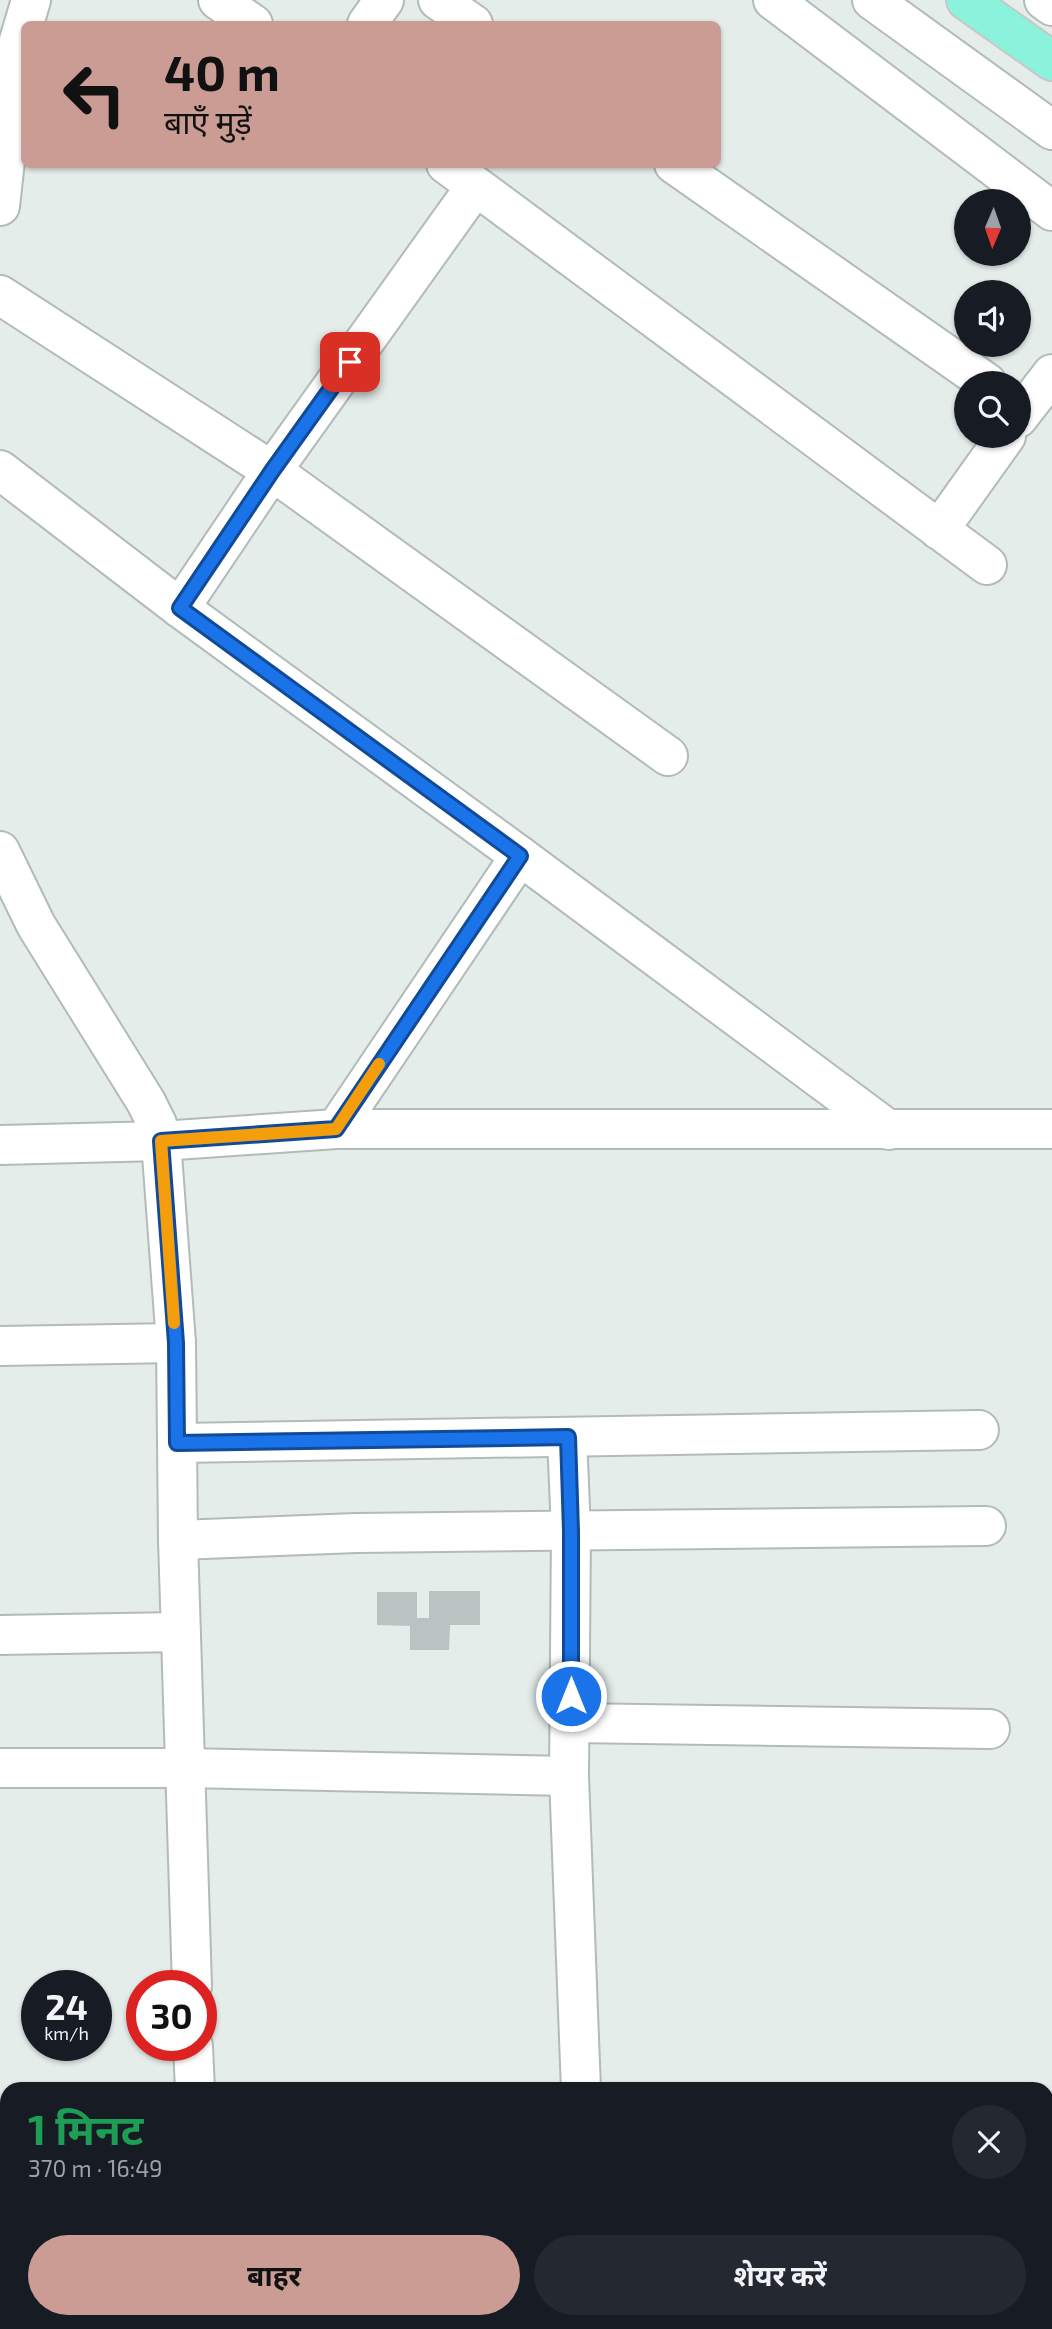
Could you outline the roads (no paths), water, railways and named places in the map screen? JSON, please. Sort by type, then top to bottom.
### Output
[{"type":"main road","points":[[966,0],[1052,61]]},
{"type":"street","points":[[0,206],[9,37],[32,0]]},
{"type":"street","points":[[218,0],[249,21]]},
{"type":"street","points":[[369,21],[384,0]]},
{"type":"street","points":[[438,0],[469,21]]},
{"type":"street","points":[[773,0],[1052,211]]},
{"type":"street","points":[[872,0],[1052,130]]},
{"type":"street","points":[[1044,0],[1052,6]]},
{"type":"street","points":[[680,168],[970,371]]},
{"type":"street","points":[[180,608],[272,471],[461,176],[987,565]]},
{"type":"street","points":[[0,295],[272,471],[668,756]]},
{"type":"street","points":[[1031,400],[1052,374]]},
{"type":"street","points":[[939,530],[996,448]]},
{"type":"street","points":[[0,470],[180,608],[889,1130]]},
{"type":"street","points":[[0,851],[36,925],[146,1102],[157,1124],[161,1141],[176,1343],[180,1633],[192,1970]]},
{"type":"street","points":[[336,1129],[520,856]]},
{"type":"street","points":[[0,1145],[161,1141],[336,1129],[1052,1129]]},
{"type":"street","points":[[0,1346],[176,1343]]},
{"type":"street","points":[[177,1443],[979,1430]]},
{"type":"street","points":[[568,1437],[571,1531],[569,1776],[581,2082]]},
{"type":"street","points":[[178,1540],[356,1533],[986,1526]]},
{"type":"street","points":[[0,1635],[180,1633]]},
{"type":"street","points":[[571,1723],[990,1730]]},
{"type":"street","points":[[0,1768],[186,1768],[569,1776]]},
{"type":"street","points":[[194,2061],[195,2082]]}]
